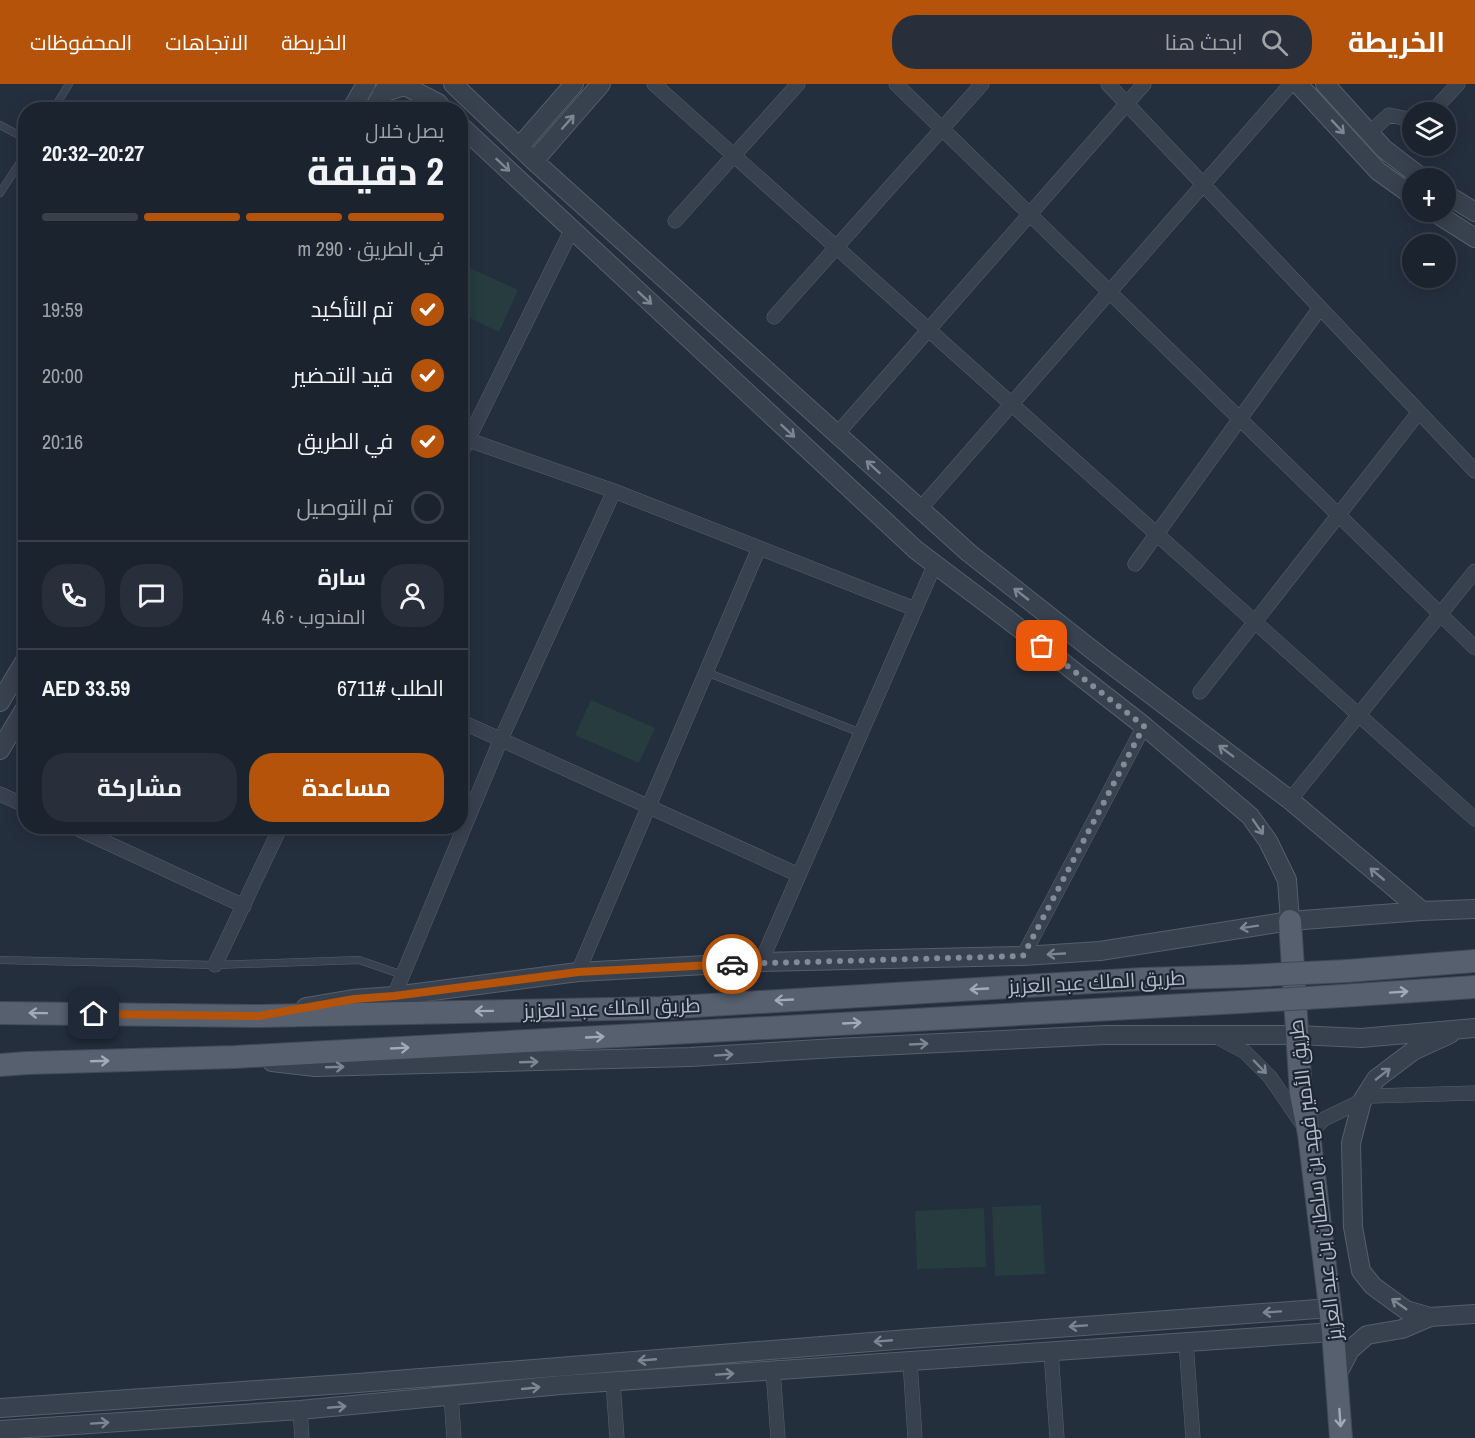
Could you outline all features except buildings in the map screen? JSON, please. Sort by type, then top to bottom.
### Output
[{"type":"main road","name":"طريق الأمير فهد بن سلطان بن عبد العزيز","points":[[1290,921],[1301,1094],[1309,1134],[1334,1332],[1341,1438]]},
{"type":"main road","name":"طريق الملك عبد العزيز","points":[[0,1013],[259,1016],[661,1008],[1132,979],[1347,971],[1475,961]]},
{"type":"main road","points":[[0,1065],[235,1057],[1475,987]]},
{"type":"street","points":[[356,102],[366,84]]},
{"type":"street","points":[[453,84],[534,161],[969,553],[1290,800],[1422,911]]},
{"type":"street","points":[[519,147],[574,84]]},
{"type":"street","points":[[534,161],[601,84]]},
{"type":"street","points":[[654,84],[1475,819]]},
{"type":"street","points":[[675,221],[798,84]]},
{"type":"street","points":[[896,84],[1475,648]]},
{"type":"street","points":[[774,317],[982,84]]},
{"type":"street","points":[[1108,84],[1475,471]]},
{"type":"street","points":[[837,434],[1144,84]]},
{"type":"street","points":[[920,509],[1291,84]]},
{"type":"street","points":[[1298,84],[1378,171],[1402,188]]},
{"type":"street","points":[[1325,84],[1384,149],[1409,168]]},
{"type":"street","points":[[1441,102],[1458,84]]},
{"type":"street","points":[[377,102],[385,88],[405,86],[436,102]]},
{"type":"street","points":[[1369,133],[1389,116],[1402,118]]},
{"type":"street","points":[[468,132],[916,550],[1144,726],[1250,816],[1268,841],[1287,880],[1290,921]]},
{"type":"street","points":[[1456,200],[1475,212]]},
{"type":"street","points":[[1450,222],[1475,238]]},
{"type":"street","points":[[468,432],[572,230]]},
{"type":"street","points":[[1136,564],[1320,308]]},
{"type":"street","points":[[1200,692],[1419,412]]},
{"type":"street","points":[[468,439],[614,491],[915,609]]},
{"type":"street","points":[[468,818],[501,739],[614,491]]},
{"type":"street","points":[[578,972],[759,548]]},
{"type":"street","points":[[760,962],[935,564]]},
{"type":"street","points":[[1290,800],[1475,571]]},
{"type":"street","points":[[0,702],[18,672]]},
{"type":"street","points":[[0,750],[18,720]]},
{"type":"street","points":[[468,724],[799,875]]},
{"type":"street","points":[[1023,956],[1144,726]]},
{"type":"street","points":[[0,794],[18,802]]},
{"type":"street","points":[[87,834],[244,906]]},
{"type":"street","points":[[215,965],[277,834]]},
{"type":"street","points":[[394,996],[462,834]]},
{"type":"street","points":[[259,1016],[354,999],[394,996],[578,972],[760,962],[1023,956],[1100,951],[1290,921],[1475,909]]},
{"type":"street","points":[[235,1057],[315,1067],[690,1057],[1106,1035],[1297,1035],[1361,1038],[1468,1028]]},
{"type":"street","points":[[1430,1317],[1406,1310],[1373,1286],[1361,1271],[1353,1227],[1351,1143],[1362,1101],[1376,1079],[1413,1052],[1468,1028]]},
{"type":"street","points":[[1212,1035],[1245,1052],[1270,1077],[1309,1134],[1324,1119],[1372,1096],[1475,1093]]},
{"type":"street","points":[[0,1408],[346,1384],[1331,1308]]},
{"type":"street","points":[[1337,1375],[1350,1350],[1366,1335],[1402,1329],[1430,1317],[1475,1314]]},
{"type":"street","points":[[0,1430],[60,1432],[613,1382],[1334,1332]]},
{"type":"street","points":[[1185,1342],[1192,1438]]},
{"type":"street","points":[[1051,1351],[1057,1438]]},
{"type":"street","points":[[910,1360],[915,1438]]},
{"type":"street","points":[[773,1370],[778,1438]]},
{"type":"street","points":[[613,1382],[617,1438]]},
{"type":"street","points":[[451,1396],[454,1438]]},
{"type":"street","points":[[300,1410],[302,1438]]},
{"type":"lane","points":[[58,102],[69,84]]},
{"type":"lane","points":[[0,125],[18,135]]},
{"type":"lane","points":[[0,193],[18,165]]},
{"type":"lane","points":[[706,672],[861,733]]},
{"type":"lane","points":[[0,960],[215,965],[359,960],[403,975]]},
{"type":"green space","points":[[468,267],[518,290],[499,332],[468,317]]},
{"type":"green space","points":[[591,700],[655,728],[639,763],[575,735]]},
{"type":"green space","points":[[1041,1205],[1045,1274],[995,1276],[992,1207]]},
{"type":"green space","points":[[984,1208],[986,1267],[917,1269],[915,1211]]},
{"type":"way so far","points":[[732,964],[1023,956],[1144,726],[1042,646]]},
{"type":"route","points":[[94,1014],[259,1016],[354,999],[394,996],[578,972],[732,964]]}]
